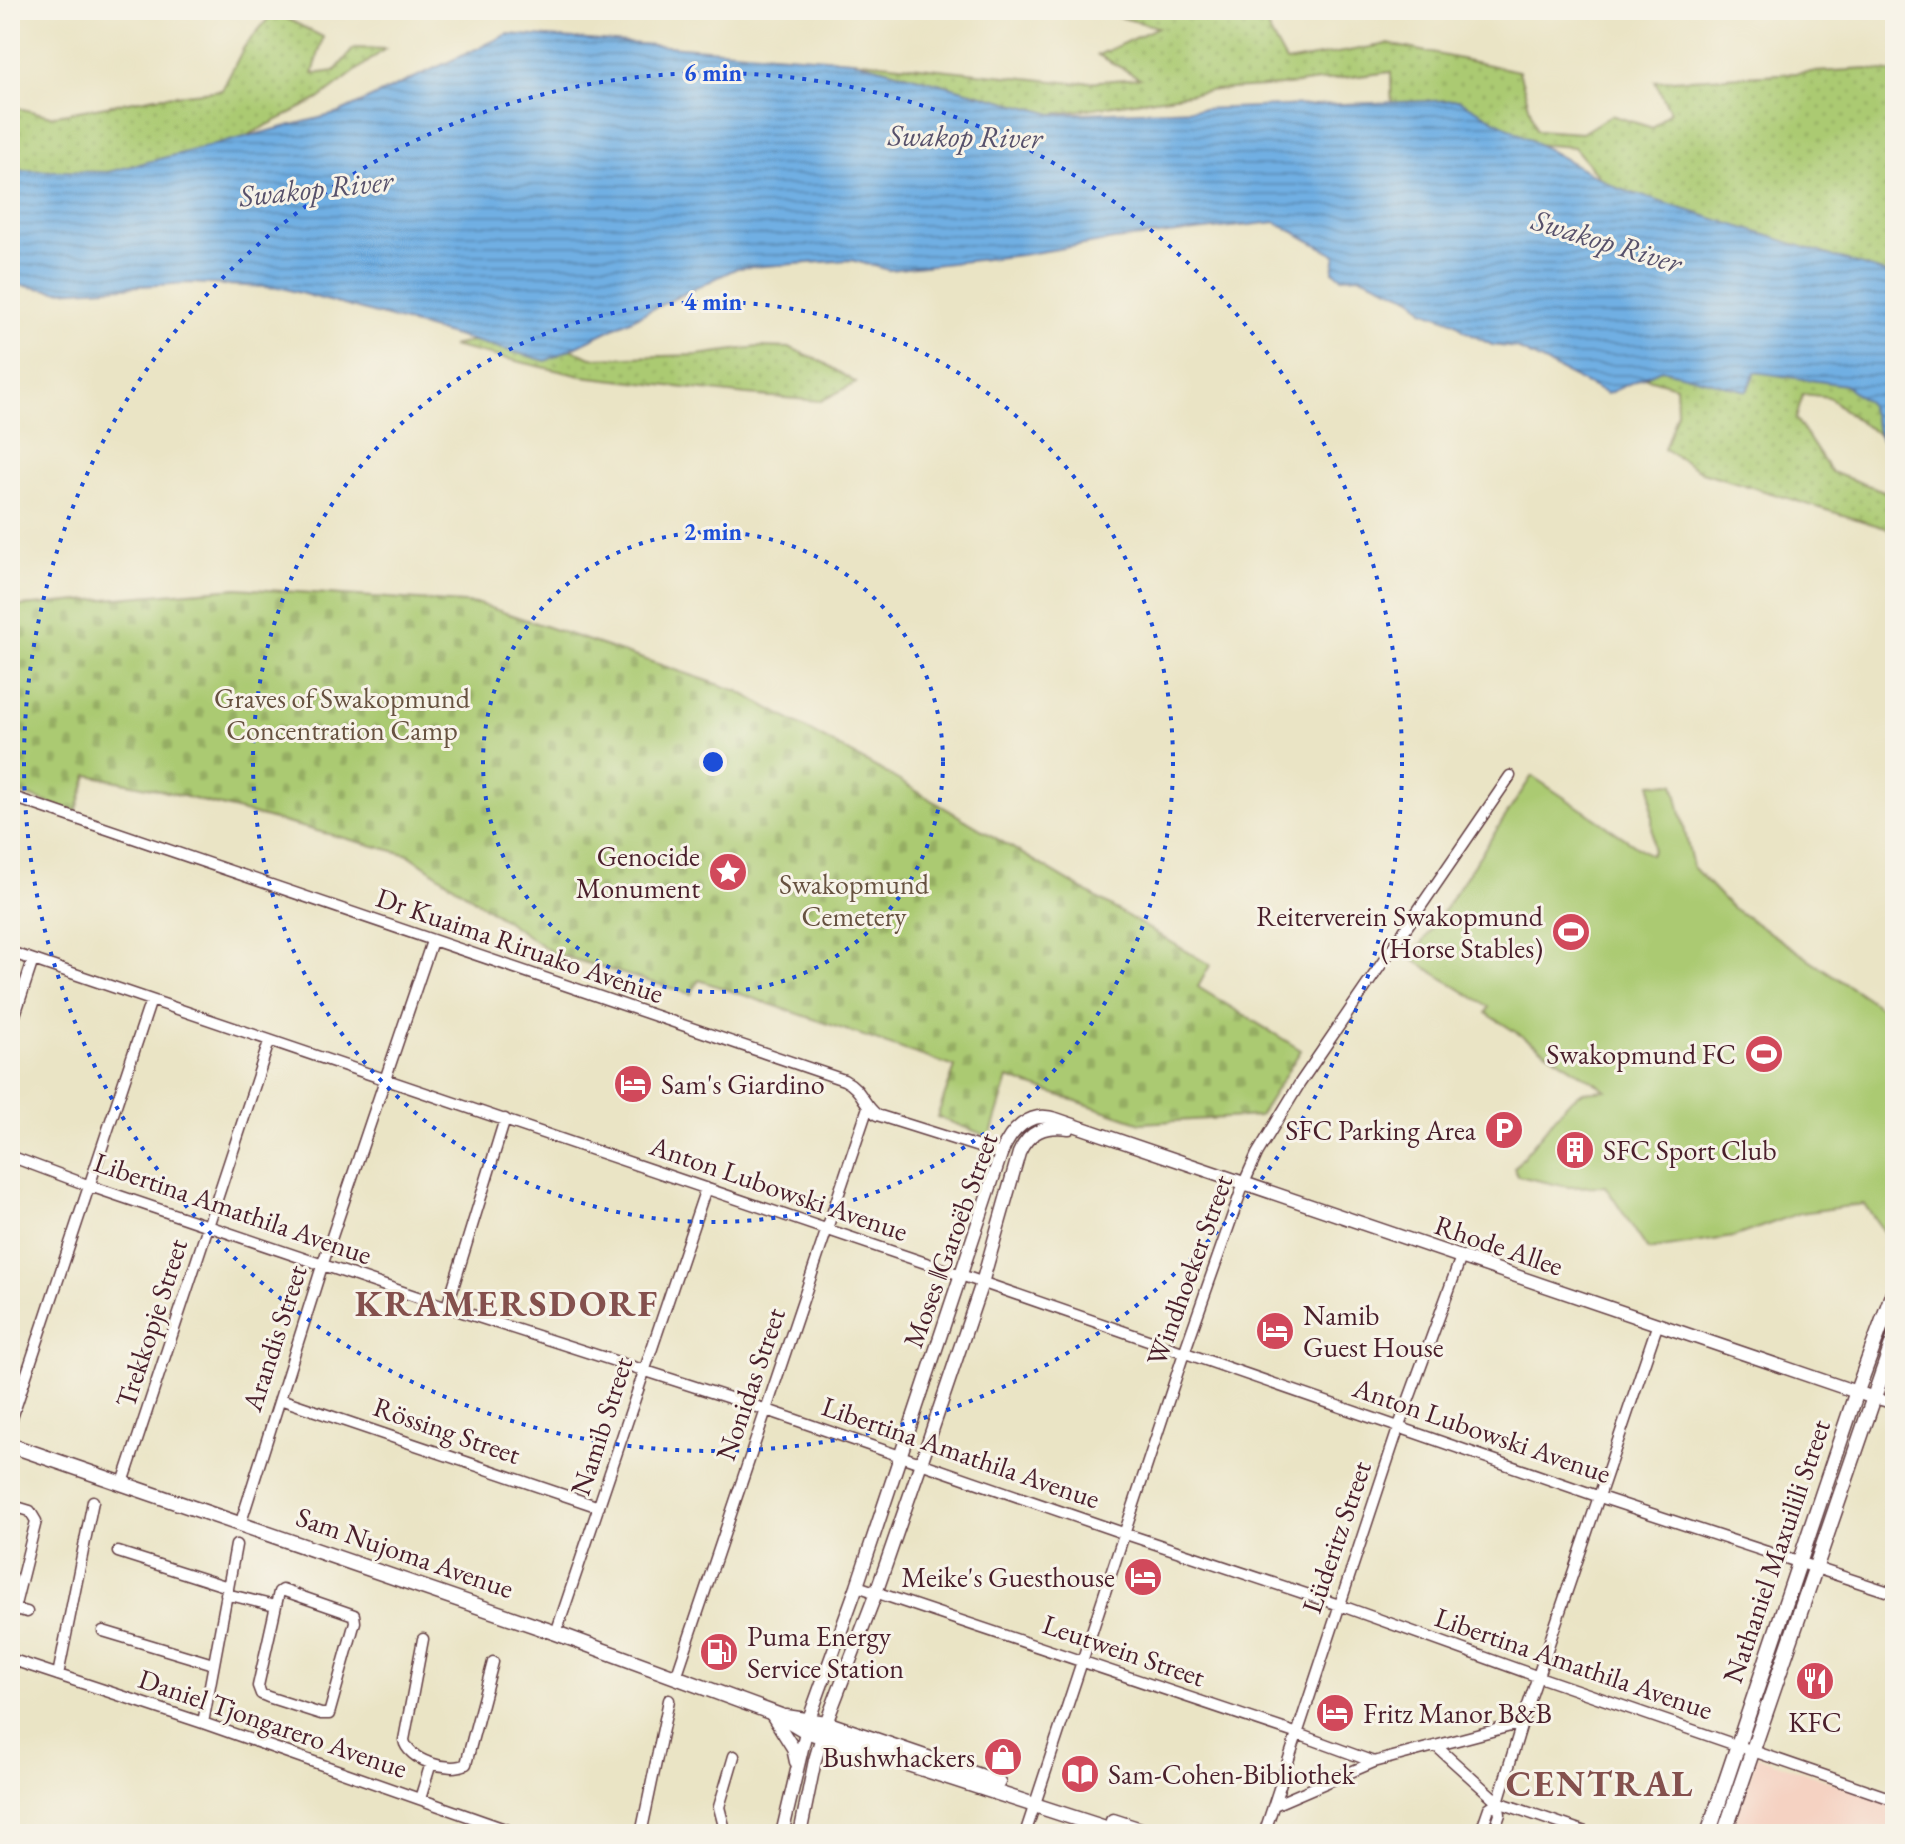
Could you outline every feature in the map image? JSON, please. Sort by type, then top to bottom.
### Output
[{"type":"highway","name":"Nathaniel Maxuilili Street","points":[[1708,1834],[1895,1287]]},
{"type":"highway","name":"Nathaniel Maxuilili Street","points":[[1724,1834],[1895,1336]]},
{"type":"highway","name":"Sam Nujoma Avenue","points":[[10,1445],[241,1522],[556,1633],[776,1715],[1037,1800],[1124,1832],[1153,1834]]},
{"type":"main road","name":"Moses ǁGaroëb Street","points":[[782,1834],[807,1725],[857,1586],[1001,1154],[1017,1127],[1031,1119],[1050,1117],[1088,1130]]},
{"type":"main road","name":"Moses ǁGaroëb Street","points":[[800,1834],[824,1729],[921,1463],[982,1283],[1025,1141],[1034,1132],[1046,1128],[1088,1130]]},
{"type":"main road","name":"Rhode Allee","points":[[1088,1130],[1874,1398]]},
{"type":"main road","points":[[776,1715],[793,1748],[797,1765]]},
{"type":"street","name":"Windhoeker Street","points":[[1025,1834],[1184,1353],[1257,1154],[1300,1083],[1510,776]]},
{"type":"street","name":"Dr Kuaima Riruako Avenue","points":[[10,796],[844,1080],[856,1087],[868,1107],[884,1118],[1001,1154]]},
{"type":"street","name":"Arandis Street","points":[[241,1522],[323,1263],[432,941]]},
{"type":"street","name":"Anton Lubowski Avenue","points":[[10,952],[827,1229],[1600,1497],[1895,1594]]},
{"type":"street","points":[[10,1030],[33,960]]},
{"type":"street","points":[[10,1424],[151,1000]]},
{"type":"street","name":"Trekkopje Street","points":[[123,1483],[269,1042]]},
{"type":"street","name":"Nonidas Street","points":[[676,1677],[868,1107]]},
{"type":"street","points":[[447,1307],[505,1119]]},
{"type":"street","name":"Libertina Amathila Avenue","points":[[10,1156],[447,1307],[767,1410],[1339,1605],[1895,1800]]},
{"type":"street","name":"Namib Street","points":[[556,1633],[706,1188]]},
{"type":"street","name":"Lüderitz Street","points":[[1264,1834],[1399,1426],[1461,1257]]},
{"type":"street","points":[[1493,1834],[1500,1814],[1498,1802],[1522,1723],[1657,1326]]},
{"type":"street","name":"Rhode Allee","points":[[1874,1398],[1895,1404]]},
{"type":"street","name":"Rössing Street","points":[[280,1399],[599,1507]]},
{"type":"street","points":[[58,1675],[93,1501]]},
{"type":"street","points":[[10,1505],[30,1511],[36,1521],[12,1609],[27,1612]]},
{"type":"street","points":[[203,1723],[236,1545]]},
{"type":"street","points":[[118,1552],[275,1606]]},
{"type":"street","name":"Leutwein Street","points":[[857,1586],[1374,1762]]},
{"type":"street","points":[[282,1590],[354,1615],[355,1622],[329,1714],[261,1694],[258,1686],[275,1606],[282,1590]]},
{"type":"street","points":[[103,1631],[213,1664]]},
{"type":"street","points":[[423,1639],[404,1740],[405,1749],[431,1763],[459,1767],[466,1764],[493,1662]]},
{"type":"street","name":"Daniel Tjongarero Avenue","points":[[10,1659],[519,1834]]},
{"type":"street","points":[[641,1834],[669,1700]]},
{"type":"street","points":[[1274,1805],[1374,1762],[1522,1723]]},
{"type":"street","points":[[1436,1746],[1498,1802],[1591,1834]]},
{"type":"street","points":[[726,1834],[719,1807],[734,1756]]},
{"type":"street","points":[[420,1799],[431,1763]]},
{"type":"street","points":[[1480,1834],[1489,1808],[1498,1802]]},
{"type":"shaded area","points":[[1757,1756],[1895,1804],[1895,1834],[1730,1834]]},
{"type":"green space","points":[[1104,10],[1258,10],[1286,62],[1388,44],[1519,71],[1536,130],[1582,133],[1611,115],[1653,128],[1670,111],[1655,81],[1868,69],[1895,73],[1895,284],[1617,198],[1574,147],[1392,134],[1391,72],[1280,86],[1216,90],[1053,114],[852,60],[1073,83],[1140,78],[1098,55],[1158,27],[1111,15]]},
{"type":"green space","points":[[274,12],[323,37],[313,74],[335,71],[354,48],[385,49],[319,99],[203,158],[37,184],[10,178],[10,106],[51,116],[156,97],[222,90],[244,47]]},
{"type":"green space","points":[[540,335],[591,358],[697,355],[758,347],[791,348],[824,363],[856,383],[821,401],[747,395],[581,376],[451,346],[500,336]]},
{"type":"green space","points":[[1597,364],[1734,374],[1821,369],[1895,385],[1895,445],[1856,420],[1829,397],[1803,394],[1796,419],[1831,472],[1895,495],[1895,531],[1702,472],[1664,449],[1677,412],[1676,386]]},
{"type":"green space","points":[[237,588],[479,604],[738,691],[881,770],[1210,965],[1198,987],[1301,1050],[1259,1116],[1141,1123],[1008,1078],[990,1137],[937,1117],[955,1067],[699,980],[691,994],[553,953],[409,855],[152,788],[88,775],[76,812],[10,790],[10,607]]},
{"type":"green space","points":[[1532,776],[1650,855],[1653,850],[1651,784],[1674,783],[1693,867],[1730,906],[1895,1017],[1895,1247],[1864,1204],[1800,1213],[1733,1237],[1648,1250],[1605,1186],[1568,1187],[1518,1176],[1514,1168],[1567,1103],[1583,1092],[1606,1090],[1486,1013],[1489,1007],[1412,959]]},
{"type":"water","name":"Swakop River","points":[[508,34],[852,60],[1053,114],[1459,100],[1617,188],[1895,276],[1895,452],[1881,440],[1868,403],[1845,385],[1755,372],[1747,391],[1661,369],[1607,394],[1516,348],[1492,345],[1464,331],[1455,322],[1423,310],[1413,298],[1361,276],[1342,277],[1333,271],[1336,255],[1276,222],[889,270],[851,260],[737,268],[546,361],[282,288],[190,283],[57,291],[10,284],[10,170],[108,172],[339,113]]},
{"type":"place","name":"Genocide Monument","points":[[728,872]]},
{"type":"place","name":"Reiterverein Swakopmund (Horse Stables)","points":[[1571,932]]},
{"type":"place","name":"Swakopmund FC","points":[[1764,1054]]},
{"type":"place","name":"Sam's Giardino","points":[[633,1084]]},
{"type":"place","name":"SFC Parking Area","points":[[1504,1130]]},
{"type":"place","name":"SFC Sport Club","points":[[1575,1150]]},
{"type":"place","name":"Namib Guest House","points":[[1275,1331]]},
{"type":"place","name":"Meike's Guesthouse","points":[[1143,1577]]},
{"type":"place","name":"Puma Energy Service Station","points":[[719,1652]]},
{"type":"place","name":"KFC","points":[[1815,1681]]},
{"type":"place","name":"Fritz Manor B&B","points":[[1335,1713]]},
{"type":"place","name":"Bushwhackers","points":[[1003,1757]]},
{"type":"place","name":"Sam-Cohen-Bibliothek","points":[[1080,1774]]},
{"type":"district","name":"KRAMERSDORF","points":[[507,1303]]},
{"type":"district","name":"CENTRAL","points":[[1600,1783]]},
{"type":"park label","name":"Graves of Swakopmund Concentration Camp","points":[[342,714]]},
{"type":"park label","name":"Swakopmund Cemetery","points":[[854,900]]}]
